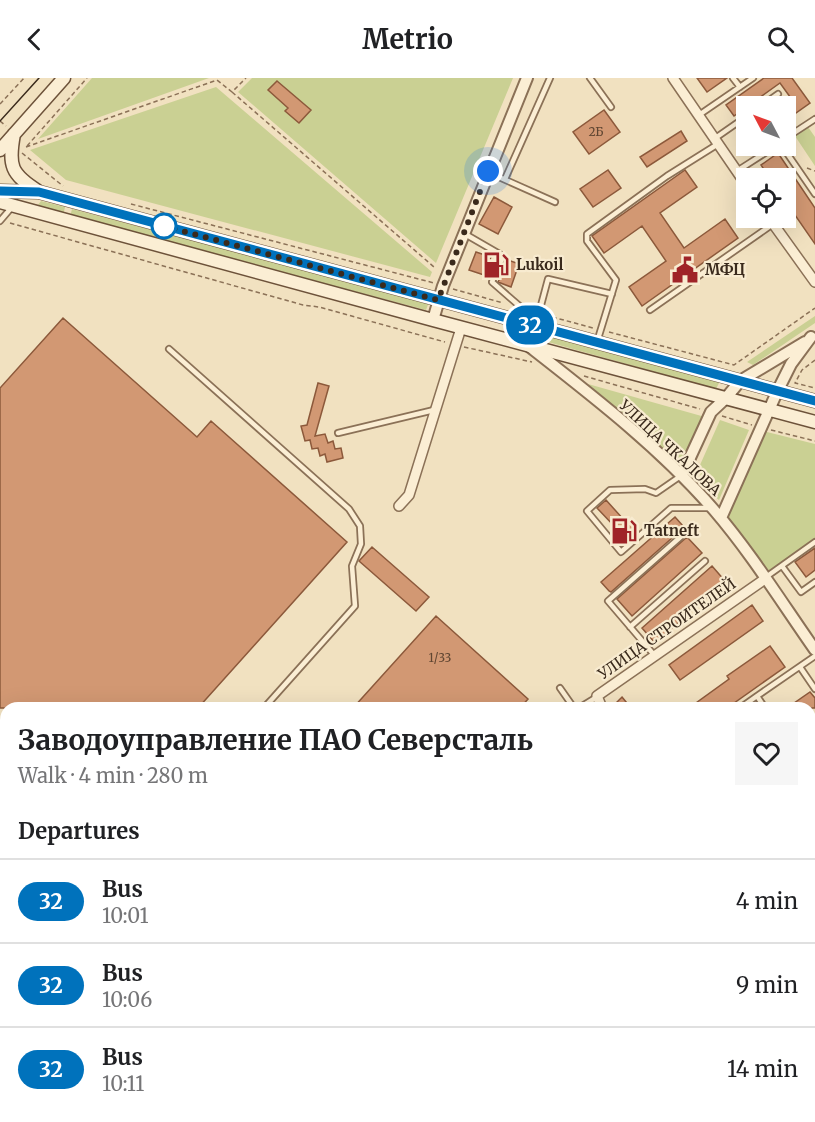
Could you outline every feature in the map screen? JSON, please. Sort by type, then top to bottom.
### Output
[{"type":"main road","points":[[0,150],[64,78]]},
{"type":"main road","points":[[15,134],[10,154],[12,167],[21,180],[39,192]]},
{"type":"main road","points":[[0,191],[39,192],[815,401]]},
{"type":"main road","points":[[0,202],[433,321],[815,422]]},
{"type":"main road","points":[[166,248],[171,228]]},
{"type":"street","points":[[433,321],[438,300],[463,233],[527,78]]},
{"type":"street","points":[[673,78],[736,170]]},
{"type":"street","points":[[776,228],[815,282]]},
{"type":"street","points":[[399,506],[409,495],[461,328]]},
{"type":"street","points":[[682,475],[711,412],[740,381],[813,336]]},
{"type":"street","points":[[721,518],[791,364],[813,336]]},
{"type":"street","name":"УЛИЦА ЧКАЛОВА","points":[[528,345],[627,425],[682,475],[721,518],[815,650]]},
{"type":"street","name":"УЛИЦА СТРОИТЕЛЕЙ","points":[[600,702],[597,696],[765,579]]},
{"type":"lane","points":[[505,179],[550,78]]},
{"type":"lane","points":[[590,78],[611,107]]},
{"type":"lane","points":[[733,78],[740,87]]},
{"type":"lane","points":[[699,115],[753,78]]},
{"type":"lane","points":[[796,131],[815,118]]},
{"type":"lane","points":[[596,343],[616,280],[587,241],[587,234],[736,125]]},
{"type":"lane","points":[[742,168],[760,156]]},
{"type":"lane","points":[[789,156],[815,194]]},
{"type":"lane","points":[[488,171],[555,202]]},
{"type":"lane","points":[[0,221],[13,206]]},
{"type":"lane","points":[[650,310],[761,228]]},
{"type":"lane","points":[[463,233],[503,256],[499,266]]},
{"type":"lane","points":[[495,274],[492,282],[523,309],[529,325],[539,313],[548,279],[612,294]]},
{"type":"lane","points":[[169,349],[349,509],[360,526],[361,544],[352,566],[355,606],[269,702]]},
{"type":"lane","points":[[338,433],[434,410]]},
{"type":"lane","points":[[682,475],[656,492],[645,489],[610,490],[587,511],[621,552],[671,508],[713,508]]},
{"type":"lane","points":[[655,656],[608,601],[685,533]]},
{"type":"lane","points":[[765,579],[815,542]]},
{"type":"lane","points":[[630,627],[705,561]]},
{"type":"lane","points":[[782,566],[801,592],[815,582]]},
{"type":"lane","points":[[748,702],[815,656]]},
{"type":"lane","points":[[800,667],[815,689]]},
{"type":"lane","points":[[560,688],[570,702]]},
{"type":"lane","points":[[588,702],[597,696],[602,702]]},
{"type":"lane","points":[[757,696],[761,702]]},
{"type":"path","points":[[0,104],[24,78]]},
{"type":"path","points":[[87,78],[26,147],[216,79],[434,267]]},
{"type":"path","points":[[232,92],[246,78]]},
{"type":"path","points":[[0,121],[23,141],[22,153],[63,187]]},
{"type":"path","points":[[130,204],[523,309]]},
{"type":"path","points":[[0,221],[456,346],[535,363]]},
{"type":"path","points":[[539,313],[734,365],[815,308]]},
{"type":"path","points":[[815,360],[802,370],[795,383],[815,388]]},
{"type":"path","points":[[580,375],[761,428],[815,441]]},
{"type":"green space","points":[[92,78],[209,78],[38,139]]},
{"type":"green space","points":[[252,78],[513,78],[436,263],[238,92]]},
{"type":"green space","points":[[216,87],[432,272],[430,277],[66,180],[30,150]]},
{"type":"green space","points":[[808,127],[815,137],[815,166],[796,138]]},
{"type":"green space","points":[[41,201],[65,207],[63,216],[40,209],[38,205]]},
{"type":"green space","points":[[72,209],[429,302],[426,310],[70,217]]},
{"type":"green space","points":[[815,316],[815,323],[753,365],[747,362]]},
{"type":"green space","points":[[532,330],[720,381],[716,389],[530,337]]},
{"type":"green space","points":[[588,384],[705,417],[689,456],[678,462]]},
{"type":"green space","points":[[720,420],[749,430],[719,500],[701,485],[700,465]]},
{"type":"green space","points":[[763,431],[815,444],[815,539],[766,575],[725,518]]},
{"type":"building","points":[[697,78],[727,78],[707,92]]},
{"type":"building","points":[[764,78],[792,78],[810,103],[796,113],[796,96],[789,96],[780,83],[762,96],[739,96]]},
{"type":"building","points":[[277,81],[311,110],[299,123],[285,111],[288,108],[268,90]]},
{"type":"building","points":[[736,98],[736,115],[734,116],[726,105]]},
{"type":"building","points":[[604,110],[620,132],[589,154],[573,132]]},
{"type":"building","points":[[681,131],[687,141],[647,167],[640,157]]},
{"type":"building","points":[[774,156],[780,156],[788,168],[763,168],[761,165]]},
{"type":"building","points":[[608,170],[621,188],[593,207],[580,189]]},
{"type":"building","points":[[685,170],[697,187],[660,213],[684,248],[725,219],[738,238],[642,306],[629,287],[666,261],[642,226],[604,253],[592,236]]},
{"type":"building","points":[[796,180],[815,208],[815,244],[796,216]]},
{"type":"building","points":[[494,197],[512,207],[498,234],[479,224]]},
{"type":"building","points":[[476,252],[491,257],[489,262],[495,264],[498,270],[505,268],[508,260],[519,264],[511,287],[498,282],[501,276],[497,270],[491,272],[485,270],[484,275],[469,270]]},
{"type":"building","points":[[63,318],[197,437],[211,421],[347,542],[203,702],[0,702],[0,388]]},
{"type":"building","points":[[318,383],[329,386],[315,436],[325,434],[328,443],[333,441],[335,449],[341,448],[343,458],[327,462],[325,454],[320,456],[318,448],[312,449],[310,440],[305,441],[301,426],[307,425]]},
{"type":"building","points":[[606,500],[637,531],[622,543],[611,531],[615,527],[597,508]]},
{"type":"building","points":[[675,517],[683,526],[681,530],[611,592],[609,591],[601,582]]},
{"type":"building","points":[[687,537],[702,553],[632,616],[617,599]]},
{"type":"building","points":[[372,547],[429,597],[416,611],[359,561]]},
{"type":"building","points":[[815,548],[815,570],[806,577],[795,562]]},
{"type":"building","points":[[712,566],[725,581],[655,643],[642,628]]},
{"type":"building","points":[[752,605],[763,621],[680,680],[669,665]]},
{"type":"building","points":[[436,616],[528,699],[525,702],[358,702]]},
{"type":"building","points":[[770,646],[785,667],[735,702],[697,702],[729,679],[727,676]]},
{"type":"building","points":[[810,692],[815,698],[815,702],[796,702]]},
{"type":"building","points":[[622,697],[626,702],[617,702]]},
{"type":"tram line","points":[[0,121],[39,78]]},
{"type":"bus line","name":"32","points":[[0,191],[39,192],[815,401]]},
{"type":"place","name":"Lukoil","points":[[496,265]]},
{"type":"place","name":"МФЦ","points":[[685,270]]},
{"type":"place","name":"Tatneft","points":[[624,531]]},
{"type":"route","points":[[164,226],[438,300],[488,171]]}]
